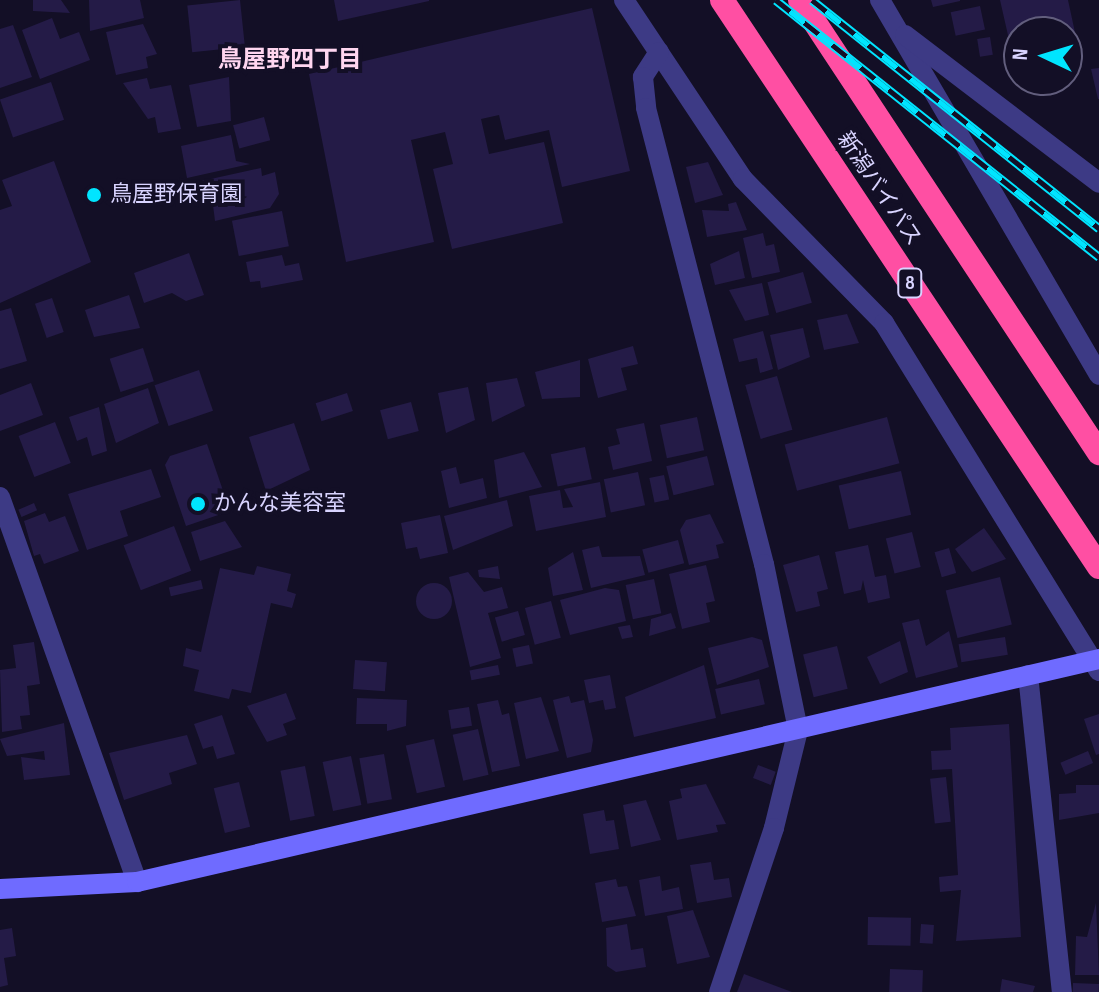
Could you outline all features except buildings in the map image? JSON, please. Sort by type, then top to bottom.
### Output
[{"type":"highway","name":"新潟バイパス","points":[[722,0],[1099,567]]},
{"type":"highway","name":"新潟バイパス","points":[[800,0],[1099,453]]},
{"type":"street","points":[[0,889],[137,882],[1028,675],[1097,664],[884,323],[743,179],[624,0]]},
{"type":"street","points":[[880,0],[1099,375]]},
{"type":"street","points":[[897,29],[1099,183]]},
{"type":"street","points":[[659,52],[643,77],[646,108],[764,564],[798,730],[774,828],[719,992]]},
{"type":"street","points":[[0,497],[137,882]]},
{"type":"street","points":[[1028,675],[1062,992]]},
{"type":"railway","points":[[776,0],[1099,257]]},
{"type":"railway","points":[[812,0],[1099,228]]},
{"type":"place","name":"鳥屋野保育園","points":[[94,195]]},
{"type":"place","name":"かんな美容室","points":[[198,504]]},
{"type":"district","name":"鳥屋野四丁目","points":[[290,60]]}]
